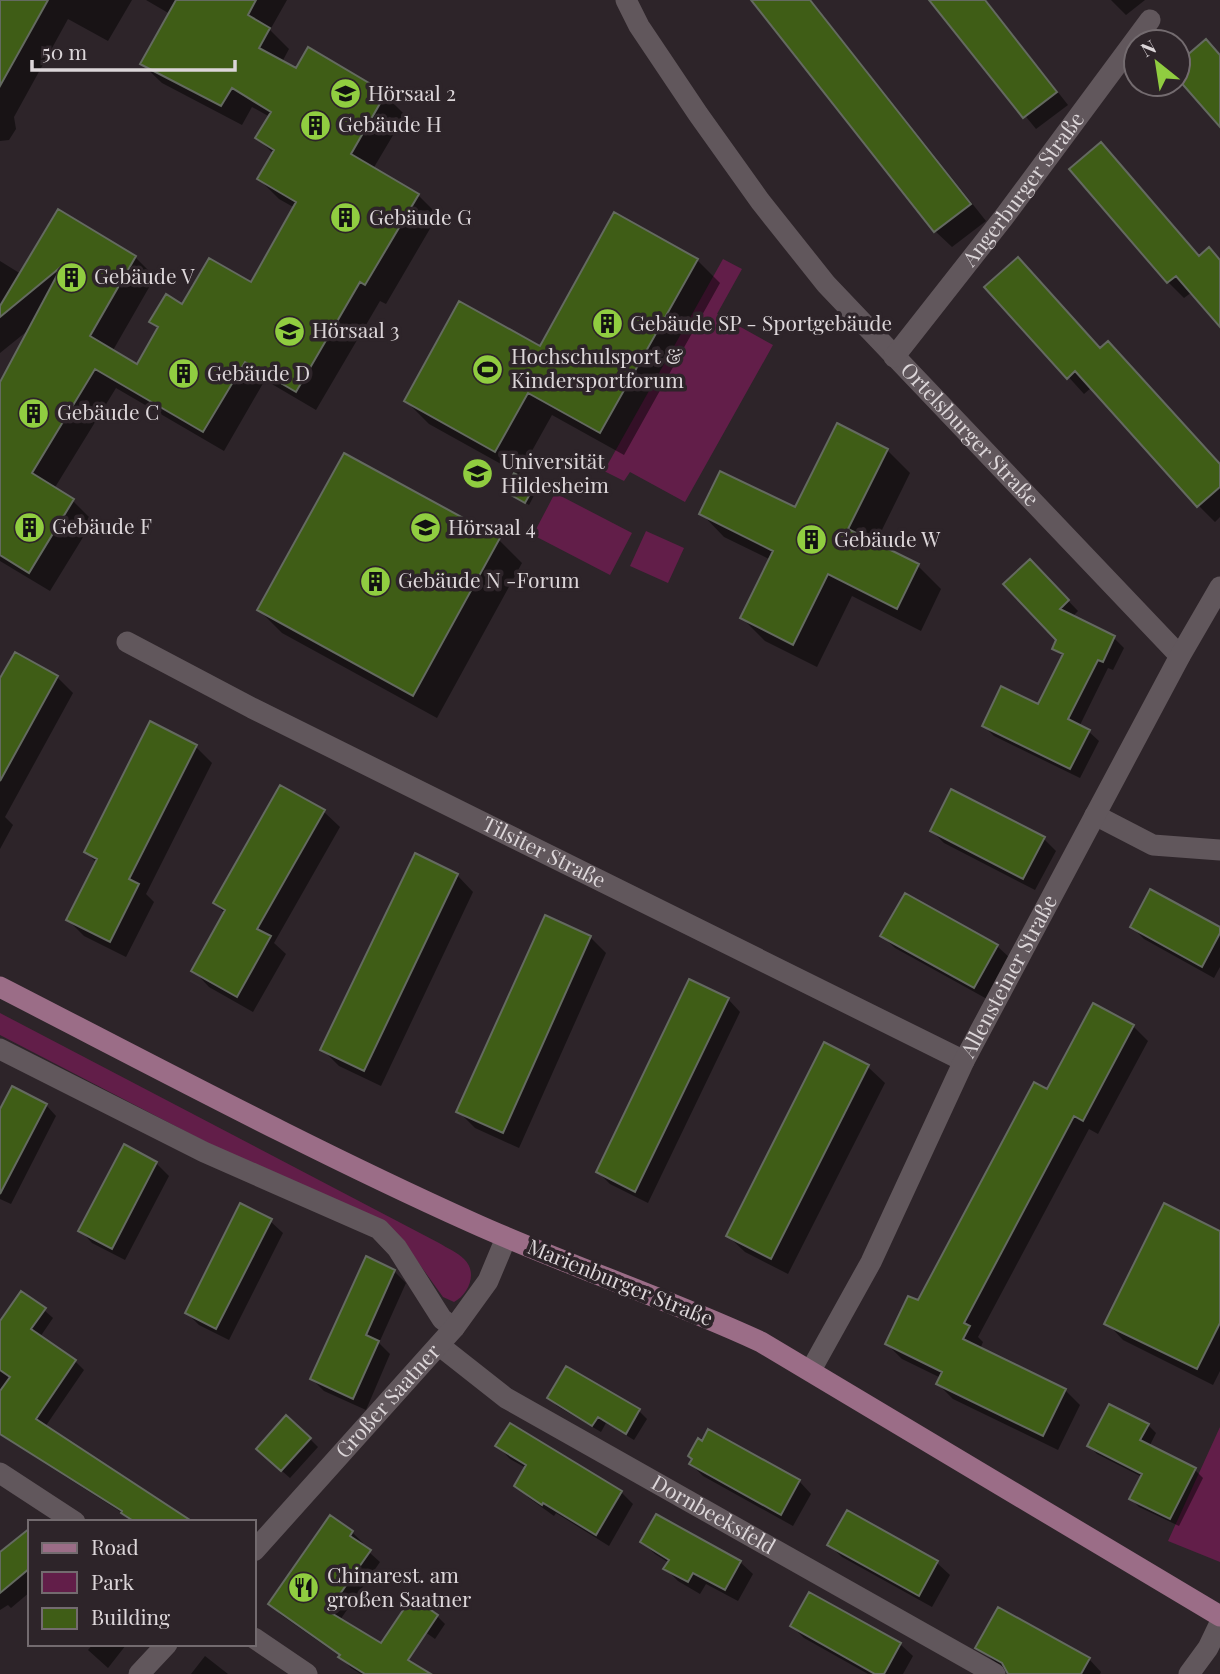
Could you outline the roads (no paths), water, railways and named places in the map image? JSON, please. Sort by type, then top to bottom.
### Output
[{"type":"main road","name":"Marienburger Straße","points":[[0,987],[361,1172],[506,1238],[697,1313],[761,1342],[1220,1616]]},
{"type":"street","name":"Ortelsburger Straße","points":[[626,0],[639,26],[760,201],[826,284],[1180,656]]},
{"type":"street","name":"Angerburger Straße","points":[[894,357],[1004,218],[1150,20]]},
{"type":"street","name":"Allensteiner Straße","points":[[811,1370],[871,1262],[964,1061],[1180,656],[1220,587]]},
{"type":"street","name":"Tilsiter Straße","points":[[127,642],[265,714],[964,1061]]},
{"type":"street","points":[[1095,815],[1153,845],[1220,850]]},
{"type":"street","points":[[0,1049],[204,1152],[379,1229],[397,1248],[442,1319],[454,1328]]},
{"type":"street","name":"Großer Saatner","points":[[256,1549],[440,1346],[488,1280],[506,1238]]},
{"type":"street","name":"Dornbeeksfeld","points":[[440,1346],[506,1398],[995,1674]]},
{"type":"street","points":[[0,1473],[72,1520]]},
{"type":"street","points":[[1189,1674],[1208,1648],[1220,1623]]},
{"type":"street","points":[[256,1638],[307,1674]]},
{"type":"street","points":[[139,1674],[165,1646]]},
{"type":"place","name":"Hörsaal 2","points":[[345,94]]},
{"type":"place","name":"Gebäude H","points":[[315,125]]},
{"type":"place","name":"Gebäude G","points":[[346,218]]},
{"type":"place","name":"Gebäude V","points":[[71,277]]},
{"type":"place","name":"Gebäude SP - Sportgebäude","points":[[607,324]]},
{"type":"place","name":"Hörsaal 3","points":[[289,331]]},
{"type":"place","name":"Hochschulsport & Kindersportforum","points":[[488,369]]},
{"type":"place","name":"Gebäude D","points":[[184,374]]},
{"type":"place","name":"Gebäude C","points":[[34,413]]},
{"type":"place","name":"Universität Hildesheim","points":[[478,474]]},
{"type":"place","name":"Gebäude F","points":[[29,527]]},
{"type":"place","name":"Hörsaal 4","points":[[425,528]]},
{"type":"place","name":"Gebäude W","points":[[811,540]]},
{"type":"place","name":"Gebäude N -Forum","points":[[375,581]]},
{"type":"place","name":"Chinarest. am großen Saatner","points":[[304,1588]]}]
